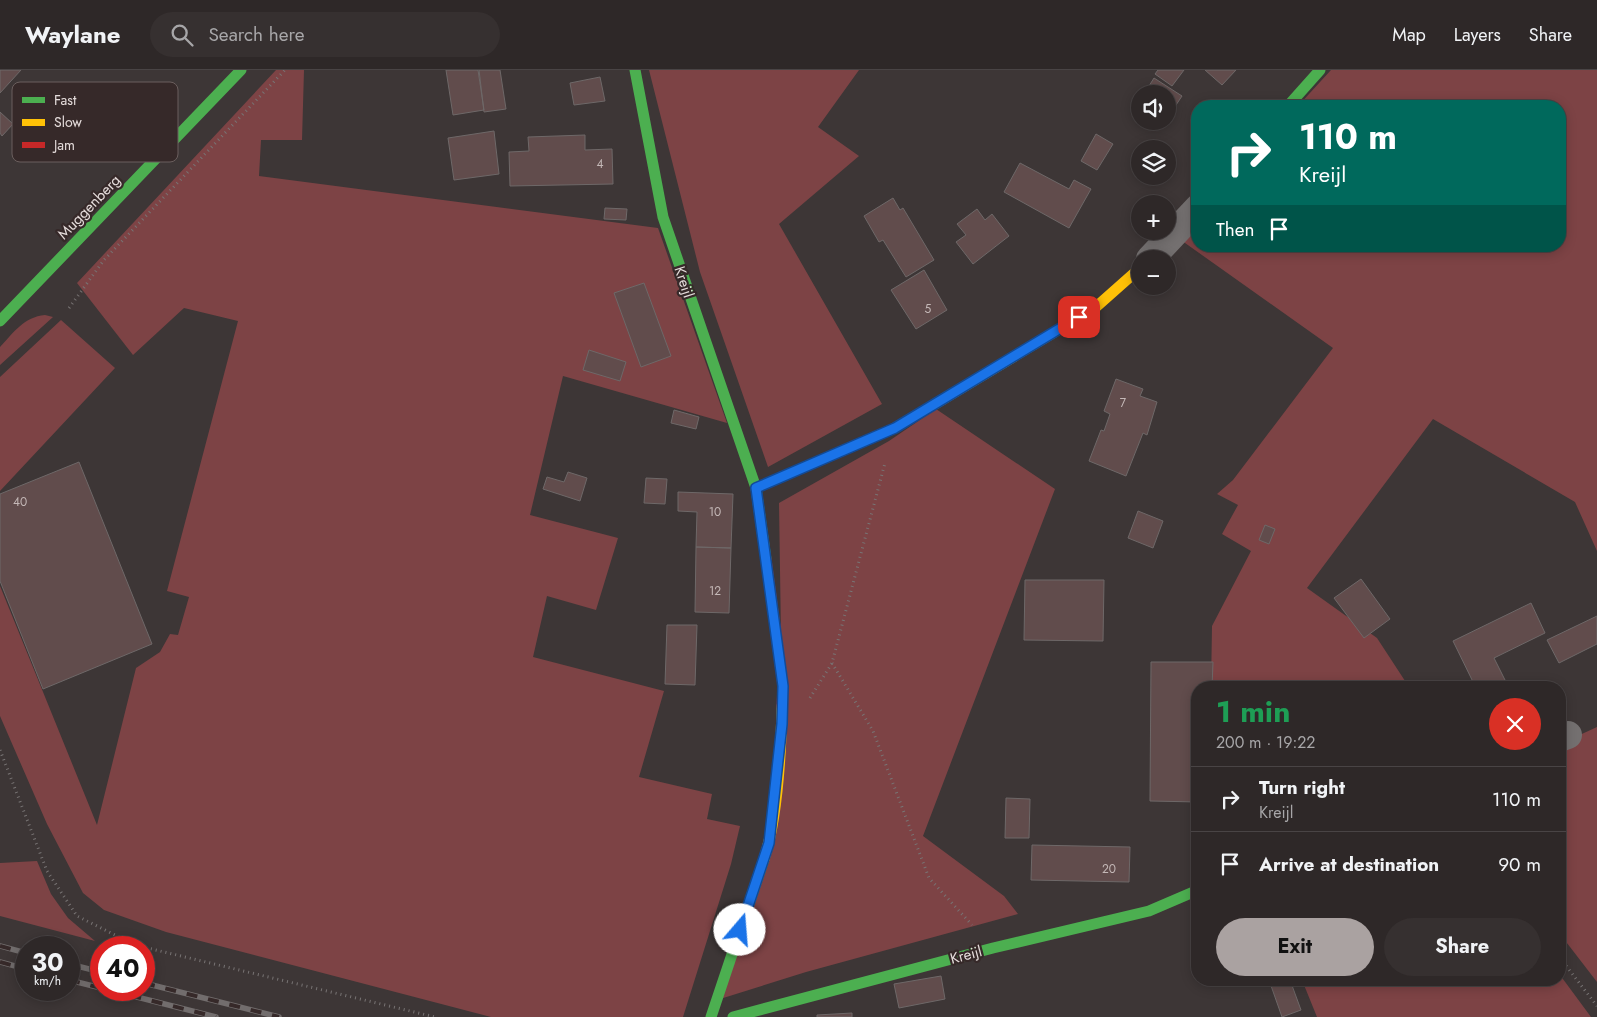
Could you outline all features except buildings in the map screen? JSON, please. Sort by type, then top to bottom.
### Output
[{"type":"street","name":"Muggenberg","points":[[178,136],[241,70]]},
{"type":"street","name":"Kreijl","points":[[635,70],[663,217],[704,342],[756,488],[783,686],[781,742],[769,843],[711,1017]]},
{"type":"street","points":[[1293,100],[1320,70]]},
{"type":"street","name":"Muggenberg","points":[[0,321],[153,162]]},
{"type":"street","points":[[1158,250],[1191,215]]},
{"type":"street","points":[[756,488],[895,428],[1096,307],[1131,276]]},
{"type":"street","name":"Kreijl","points":[[733,1017],[993,948],[1149,910],[1191,893]]},
{"type":"path","points":[[69,308],[104,260],[285,70]]},
{"type":"path","points":[[807,703],[832,663],[858,558],[895,428]]},
{"type":"path","points":[[832,663],[873,731],[929,878],[993,948]]},
{"type":"path","points":[[0,750],[47,872],[77,916],[135,945],[435,1017]]},
{"type":"path","points":[[1566,966],[1597,1006]]},
{"type":"shaded area","points":[[276,70],[304,70],[302,140],[261,140],[259,176],[658,228],[727,423],[563,376],[530,515],[618,538],[596,610],[547,596],[533,657],[664,691],[639,777],[712,794],[707,819],[740,826],[731,864],[683,1017],[491,1017],[166,932],[104,910],[83,893],[47,824],[0,716],[0,586],[97,825],[136,668],[160,652],[170,634],[178,635],[189,597],[167,591],[238,321],[184,308],[133,355],[77,283]]},
{"type":"shaded area","points":[[649,70],[859,70],[818,127],[859,156],[779,224],[882,404],[768,467],[700,272]]},
{"type":"shaded area","points":[[1331,70],[1597,70],[1597,551],[1575,502],[1433,419],[1307,588],[1377,638],[1405,681],[1211,681],[1212,626],[1251,551],[1222,534],[1238,505],[1217,494],[1233,480],[1333,348],[1198,252],[1566,252],[1566,100],[1304,100]]},
{"type":"shaded area","points":[[1191,223],[1191,247],[1178,238]]},
{"type":"shaded area","points":[[45,315],[53,317],[0,365],[0,347],[25,322]]},
{"type":"shaded area","points":[[61,320],[115,368],[0,491],[0,377]]},
{"type":"shaded area","points":[[936,409],[1055,489],[923,836],[1004,896],[1018,914],[806,972],[720,999],[783,771],[779,503],[889,441]]},
{"type":"shaded area","points":[[1597,727],[1597,982],[1566,942],[1566,741]]},
{"type":"shaded area","points":[[37,861],[51,894],[68,918],[90,937],[90,940],[0,916],[0,863]]},
{"type":"shaded area","points":[[1566,983],[1591,1017],[1317,1017],[1304,986],[1566,986]]},
{"type":"railway","points":[[0,946],[15,950]]},
{"type":"railway","points":[[0,962],[15,966]]},
{"type":"railway","points":[[80,967],[90,969]]},
{"type":"railway","points":[[80,983],[90,985]]},
{"type":"railway","points":[[155,986],[279,1017]]},
{"type":"railway","points":[[153,1001],[216,1017]]},
{"type":"traffic: fast","points":[[178,136],[241,70]]},
{"type":"traffic: fast","points":[[635,70],[663,217],[756,488],[766,559]]},
{"type":"traffic: fast","points":[[1293,100],[1320,70]]},
{"type":"traffic: fast","points":[[0,321],[153,162]]},
{"type":"traffic: fast","points":[[711,1017],[764,859]]},
{"type":"traffic: fast","points":[[733,1017],[993,948],[1149,911],[1191,893]]},
{"type":"traffic: slow","points":[[935,404],[1096,307],[1131,276]]},
{"type":"traffic: slow","points":[[764,859],[776,804],[782,706]]},
{"type":"traffic: jam","points":[[756,488],[895,428],[935,404]]},
{"type":"traffic: jam","points":[[766,559],[783,686],[782,706]]},
{"type":"route","points":[[740,930],[769,843],[782,724],[783,686],[756,488],[895,428],[1079,317]]}]
